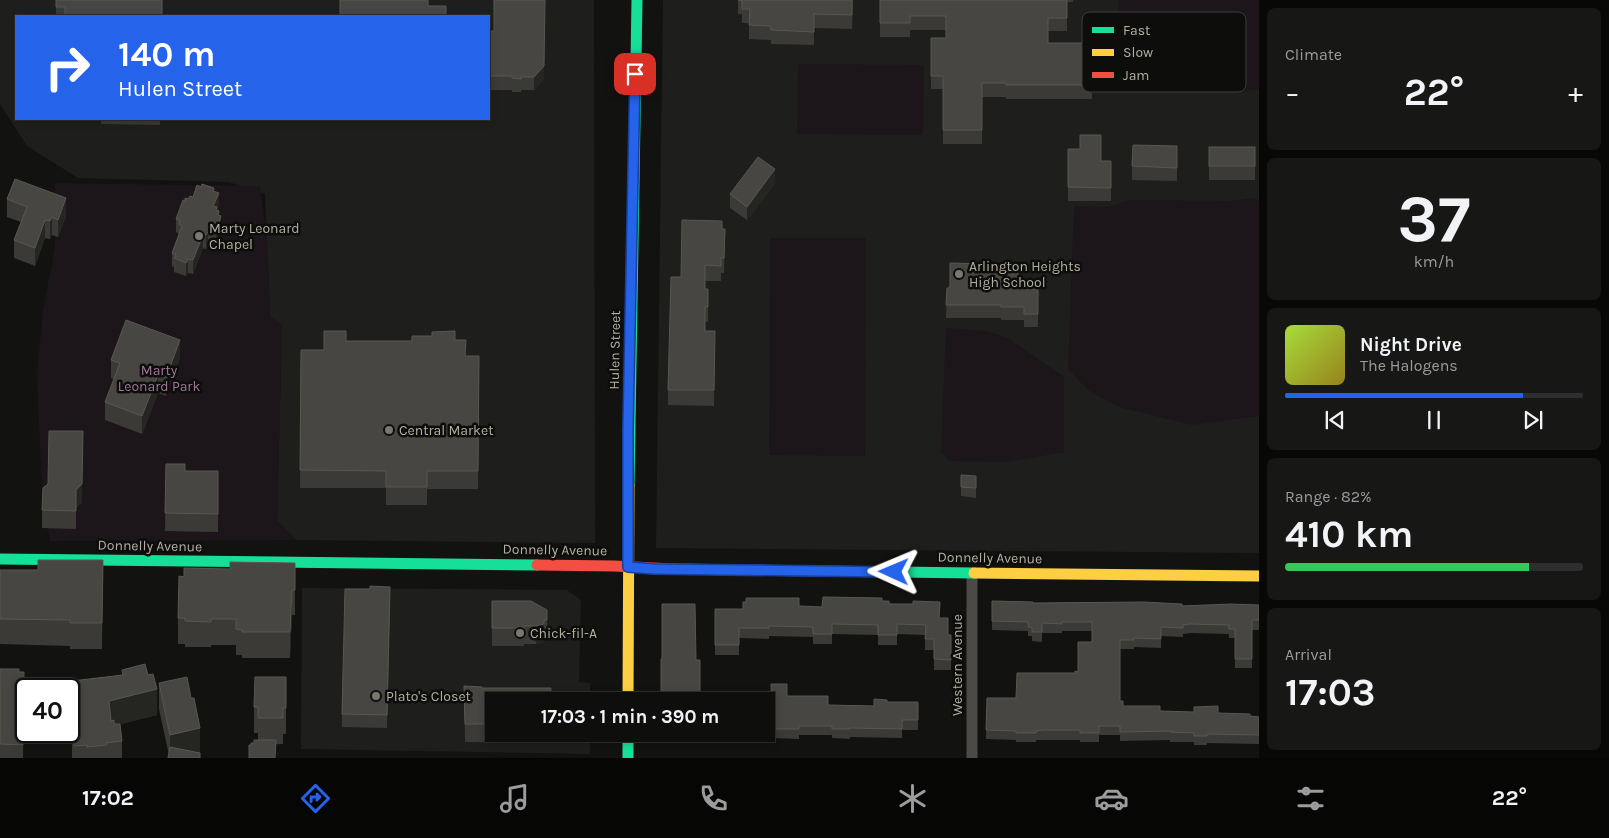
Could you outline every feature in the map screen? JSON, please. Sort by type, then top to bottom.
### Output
[{"type":"street","name":"Hulen Street","points":[[628,692],[628,429],[637,0]]},
{"type":"street","name":"Donnelly Avenue","points":[[0,559],[1259,576]]},
{"type":"street","name":"Western Avenue","points":[[972,572],[972,758]]},
{"type":"street","points":[[628,742],[628,758]]},
{"type":"shaded area","points":[[0,0],[594,0],[595,543],[296,540],[277,521],[282,325],[270,317],[265,194],[229,182],[78,178],[27,146],[0,104]]},
{"type":"shaded area","name":"Arlington Heights High School","points":[[663,0],[1259,0],[1259,553],[656,548]]},
{"type":"shaded area","points":[[302,588],[567,590],[581,600],[579,682],[590,683],[590,692],[485,692],[485,742],[590,742],[590,754],[301,749]]},
{"type":"green space","points":[[1119,0],[1259,0],[1259,90],[1246,90],[1246,12],[1119,12]]},
{"type":"green space","points":[[798,64],[924,65],[923,135],[797,134]]},
{"type":"green space","name":"Marty Leonard Park","points":[[55,183],[260,186],[267,239],[270,317],[282,325],[277,521],[296,540],[50,541],[42,493],[37,375],[43,310],[55,248]]},
{"type":"green space","points":[[1256,198],[1259,203],[1259,416],[1192,425],[1119,407],[1088,390],[1068,369],[1074,206],[1110,207],[1129,200],[1231,201]]},
{"type":"green space","points":[[770,238],[866,238],[865,456],[769,455]]},
{"type":"green space","points":[[946,328],[986,331],[1008,338],[1064,377],[1064,452],[1007,462],[949,461],[941,452]]},
{"type":"building","points":[[56,0],[162,0],[162,15],[65,15],[65,7],[56,7]]},
{"type":"building","points":[[340,0],[428,0],[428,6],[446,6],[446,15],[340,15]]},
{"type":"building","points":[[494,0],[545,0],[544,66],[534,77],[521,77],[521,79],[512,78],[512,76],[490,76],[490,31],[494,31]]},
{"type":"building","points":[[738,0],[852,0],[852,15],[814,14],[814,32],[771,30],[771,26],[749,25],[750,9],[742,9],[742,1]]},
{"type":"building","points":[[880,0],[1067,0],[1067,18],[1048,18],[1048,43],[1082,43],[1082,85],[1006,85],[1006,83],[982,83],[982,130],[943,130],[943,76],[931,76],[931,38],[946,38],[946,16],[910,16],[910,23],[880,23]]},
{"type":"building","points":[[1080,135],[1101,135],[1101,161],[1111,161],[1111,188],[1068,187],[1068,149],[1080,149]]},
{"type":"building","points":[[1133,145],[1177,146],[1177,168],[1132,166]]},
{"type":"building","points":[[1209,147],[1255,147],[1255,166],[1209,166]]},
{"type":"building","points":[[758,157],[775,169],[747,207],[730,194]]},
{"type":"building","points":[[15,179],[66,198],[58,220],[52,217],[50,221],[45,220],[35,248],[14,240],[27,207],[7,199]]},
{"type":"building","name":"Marty Leonard Chapel","points":[[202,184],[214,188],[213,191],[219,193],[213,206],[217,207],[218,215],[221,216],[216,233],[208,232],[206,235],[203,235],[193,260],[188,259],[186,263],[174,258],[176,255],[172,253],[182,226],[179,224],[180,221],[176,219],[183,200],[185,201],[185,198],[188,199],[190,196],[193,197],[197,185],[201,187]]},
{"type":"building","points":[[682,220],[722,221],[722,229],[725,229],[724,258],[721,258],[721,266],[705,265],[705,289],[708,289],[708,307],[705,307],[705,331],[715,331],[714,390],[668,390],[671,277],[681,277]]},
{"type":"building","points":[[950,263],[1018,265],[1018,289],[1038,289],[1038,314],[1024,314],[1024,307],[946,305],[947,288],[950,286]]},
{"type":"building","points":[[126,320],[180,340],[166,378],[158,375],[142,416],[105,402],[120,363],[111,360]]},
{"type":"building","name":"Central Market","points":[[324,331],[346,331],[346,341],[412,341],[412,336],[432,336],[432,332],[455,331],[455,340],[466,340],[465,356],[479,356],[478,471],[427,471],[427,487],[386,487],[386,471],[300,470],[301,350],[324,350]]},
{"type":"building","points":[[49,431],[83,431],[82,484],[76,490],[76,511],[42,510],[43,488],[48,484]]},
{"type":"building","points":[[166,464],[185,464],[185,471],[218,471],[218,514],[165,513]]},
{"type":"building","points":[[961,475],[976,476],[976,488],[961,487]]},
{"type":"building","points":[[38,560],[103,560],[102,623],[70,623],[70,620],[0,619],[0,570],[38,570]]},
{"type":"building","points":[[230,562],[295,563],[295,590],[292,590],[290,632],[242,632],[242,630],[236,629],[236,619],[211,619],[211,622],[185,621],[185,618],[178,618],[179,576],[184,577],[184,568],[230,569]]},
{"type":"building","points":[[370,586],[390,587],[387,715],[342,714],[345,589],[370,589]]},
{"type":"building","points":[[823,597],[882,598],[882,601],[889,601],[889,604],[913,604],[913,601],[940,602],[939,618],[948,618],[948,635],[951,635],[951,660],[934,659],[934,639],[925,639],[926,625],[897,624],[897,635],[878,635],[878,625],[832,624],[832,634],[813,634],[813,627],[769,626],[769,628],[739,628],[739,645],[715,645],[715,609],[743,609],[743,602],[746,602],[746,598],[799,598],[799,606],[822,607]]},
{"type":"building","points":[[492,601],[531,601],[547,610],[547,620],[544,620],[544,624],[524,626],[524,628],[492,628]]},
{"type":"building","points":[[992,601],[1033,603],[1143,602],[1182,604],[1182,606],[1259,605],[1259,620],[1252,620],[1252,659],[1235,659],[1235,629],[1229,629],[1229,625],[1190,624],[1183,625],[1183,628],[1161,627],[1161,639],[1134,638],[1134,640],[1120,640],[1120,701],[1123,701],[1123,706],[1160,706],[1160,711],[1194,712],[1194,707],[1218,706],[1218,713],[1250,714],[1250,716],[1259,717],[1259,735],[1207,734],[1207,736],[1194,736],[1194,733],[1170,731],[1120,732],[1120,726],[1099,726],[1099,733],[1080,733],[1080,730],[1043,730],[1036,731],[1036,733],[1016,733],[1016,731],[986,730],[987,698],[1016,698],[1017,673],[1078,672],[1078,642],[1092,642],[1092,622],[1042,623],[1042,632],[1032,632],[1032,627],[1028,627],[1028,622],[992,621]]},
{"type":"building","points":[[662,604],[695,604],[696,660],[700,660],[700,692],[661,692]]},
{"type":"building","points":[[145,664],[148,675],[153,674],[157,689],[109,701],[111,721],[114,720],[114,724],[120,724],[122,741],[106,743],[107,745],[74,746],[74,743],[80,743],[80,680],[123,675],[122,670]]},
{"type":"building","points":[[0,669],[19,669],[19,672],[24,672],[24,678],[15,678],[15,743],[23,743],[23,745],[0,744]]},
{"type":"building","points":[[187,677],[191,698],[194,698],[200,728],[170,735],[159,683]]},
{"type":"building","points":[[255,677],[286,677],[286,708],[283,708],[283,718],[258,718],[258,707],[254,707]]},
{"type":"building","points":[[771,684],[787,684],[787,696],[828,696],[828,705],[874,706],[874,699],[887,700],[887,702],[918,702],[918,720],[902,720],[902,729],[832,729],[832,726],[799,726],[799,729],[775,729],[775,692],[771,692]]},
{"type":"building","points":[[464,686],[482,688],[551,688],[551,692],[485,692],[485,724],[465,724]]},
{"type":"building","points":[[254,740],[276,740],[275,758],[249,758],[249,745],[254,743]]},
{"type":"building","points":[[170,747],[200,753],[200,758],[168,758]]},
{"type":"traffic: fast","points":[[629,485],[637,0]]},
{"type":"traffic: fast","points":[[0,559],[537,565]]},
{"type":"traffic: fast","points":[[673,569],[974,573]]},
{"type":"traffic: fast","points":[[628,742],[628,758]]},
{"type":"traffic: slow","points":[[628,692],[629,485]]},
{"type":"traffic: slow","points":[[974,573],[1259,576]]},
{"type":"traffic: jam","points":[[537,565],[673,569]]},
{"type":"place","name":"Marty Leonard Chapel","points":[[199,236]]},
{"type":"place","name":"Arlington Heights High School","points":[[959,274]]},
{"type":"place","name":"Central Market","points":[[389,430]]},
{"type":"place","name":"Chick-fil-A","points":[[520,633]]},
{"type":"place","name":"Plato's Closet","points":[[376,696]]},
{"type":"route","points":[[635,74],[628,429],[628,567],[654,569],[894,572]]}]
